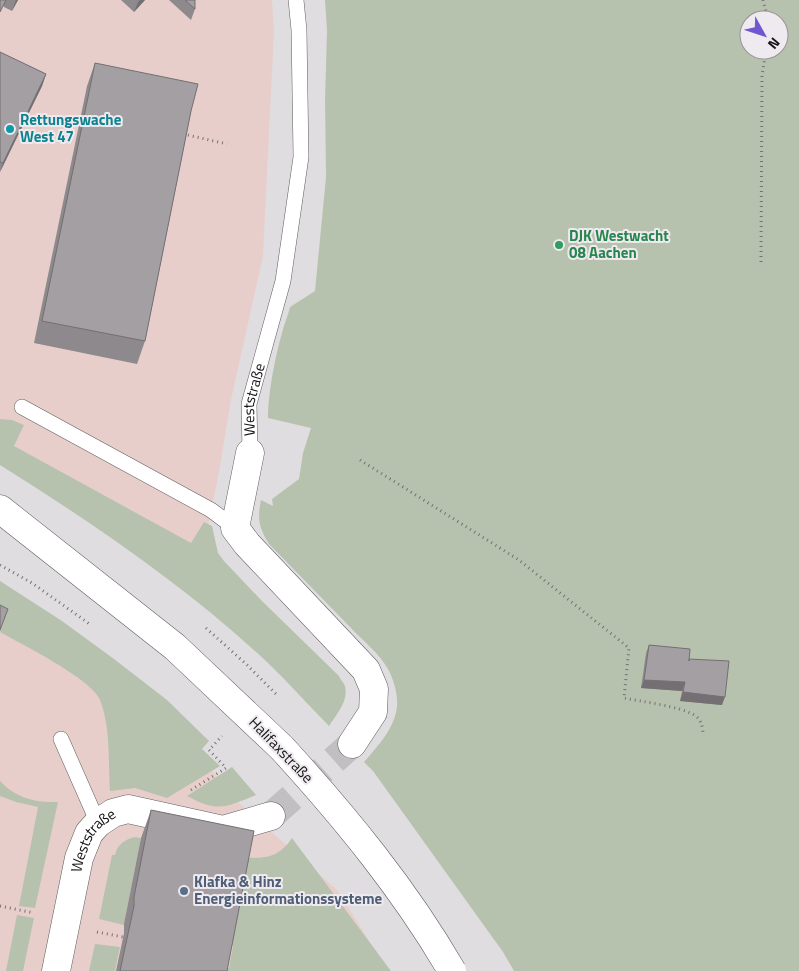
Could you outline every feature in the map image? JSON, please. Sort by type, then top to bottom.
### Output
[{"type":"main road","name":"Weststraße","points":[[235,528],[250,453]]},
{"type":"main road","name":"Halifaxstraße","points":[[0,509],[175,647],[282,748],[326,797],[379,864],[428,930],[452,971]]},
{"type":"main road","points":[[235,528],[247,544],[366,670],[374,689],[373,712],[352,744]]},
{"type":"main road","name":"Halifaxstraße","points":[[0,532],[70,565]]},
{"type":"main road","name":"Weststraße","points":[[56,971],[79,858],[90,833],[98,823],[113,813],[128,809],[223,830],[271,816]]},
{"type":"lane","name":"Weststraße","points":[[250,453],[248,404],[283,282],[302,157],[299,30],[296,0]]},
{"type":"lane","points":[[22,407],[211,510],[235,528]]},
{"type":"lane","points":[[61,739],[98,823]]},
{"type":"path","points":[[761,262],[762,76],[764,60]]},
{"type":"path","points":[[183,134],[227,144]]},
{"type":"path","points":[[360,460],[519,560],[629,648],[624,698],[695,715],[701,722],[703,732]]},
{"type":"path","points":[[0,565],[32,583],[92,626]]},
{"type":"path","points":[[185,793],[226,768],[209,750],[224,734]]},
{"type":"path","points":[[0,906],[34,913]]},
{"type":"shaded area","points":[[0,0],[272,0],[274,31],[263,256],[231,400],[219,473],[200,565],[0,449]]},
{"type":"shaded area","points":[[0,592],[210,767],[229,794],[338,891],[388,971],[0,971]]},
{"type":"green space","points":[[325,0],[799,0],[799,971],[514,971],[503,952],[373,771],[364,762],[385,736],[396,714],[397,697],[390,673],[375,652],[269,544],[261,528],[259,518],[261,500],[273,506],[272,499],[299,479],[303,453],[311,428],[268,418],[268,408],[277,353],[290,307],[315,291],[326,177],[325,99],[327,31]]},
{"type":"green space","points":[[0,419],[12,420],[24,425],[14,446],[191,543],[204,522],[212,526],[218,553],[224,561],[339,676],[344,684],[346,692],[344,702],[329,726],[268,663],[205,608],[105,534],[0,465]]},
{"type":"green space","points":[[0,581],[62,621],[167,700],[209,741],[202,749],[220,766],[167,798],[135,788],[110,791],[106,722],[100,700],[84,682],[70,672],[0,632]]},
{"type":"green space","points":[[232,767],[256,795],[237,803],[222,806],[207,805],[187,796]]},
{"type":"green space","points":[[0,781],[13,792],[26,798],[41,802],[58,802],[35,908],[19,906],[38,807],[0,796]]},
{"type":"green space","points":[[135,837],[141,838],[124,925],[99,919],[112,855],[115,855],[122,843]]},
{"type":"green space","points":[[292,838],[391,971],[222,971],[222,967],[229,968],[233,946],[227,944],[244,858],[266,857],[277,853]]},
{"type":"green space","points":[[17,915],[34,918],[23,971],[6,971]]},
{"type":"green space","points":[[95,944],[120,947],[115,971],[89,971]]},
{"type":"building","points":[[0,0],[6,0],[0,12]]},
{"type":"building","points":[[185,0],[195,0],[195,9]]},
{"type":"building","name":"Rettungswache West 47","points":[[0,52],[46,74],[3,163],[0,162]]},
{"type":"building","points":[[95,63],[198,84],[145,341],[42,321]]},
{"type":"building","points":[[0,605],[8,609],[0,630]]},
{"type":"building","points":[[649,645],[690,649],[689,659],[729,661],[725,697],[683,692],[685,682],[644,680]]},
{"type":"building","name":"Klafka & Hinz Energieinformationssysteme","points":[[151,810],[254,831],[227,971],[120,971]]},
{"type":"tunnel","points":[[271,816],[352,744]]},
{"type":"place","name":"Rettungswache West 47","points":[[10,129]]},
{"type":"place","name":"DJK Westwacht 08 Aachen","points":[[559,245]]},
{"type":"place","name":"Klafka & Hinz Energieinformationssysteme","points":[[184,891]]}]
